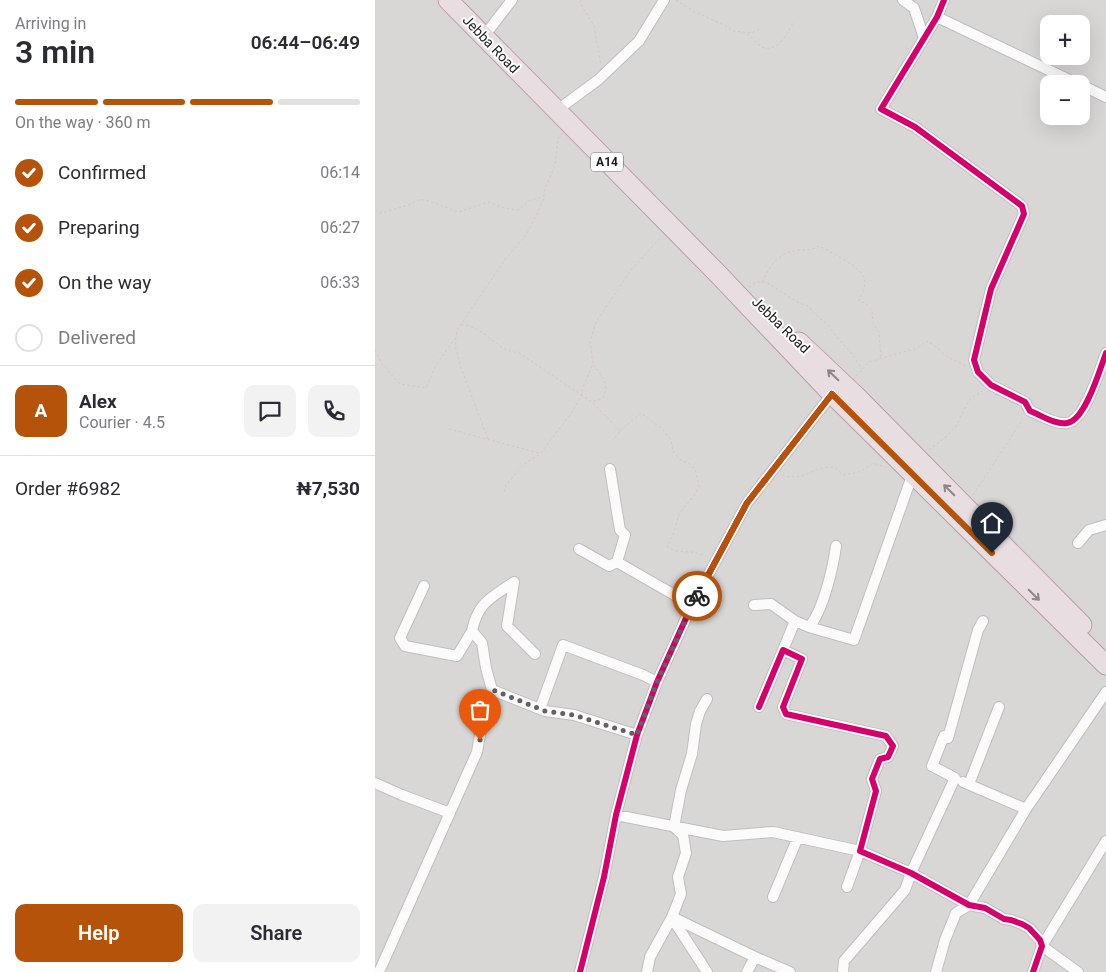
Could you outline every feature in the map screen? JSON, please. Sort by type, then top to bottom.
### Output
[{"type":"highway","name":"Jebba Road","points":[[448,0],[718,274],[765,325],[835,388]]},
{"type":"highway","name":"Jebba Road","points":[[459,0],[488,31],[601,140],[835,388]]},
{"type":"highway","points":[[835,388],[918,468],[1040,601],[1106,665]]},
{"type":"highway","points":[[918,468],[963,504],[1106,649]]},
{"type":"street","points":[[488,31],[512,0]]},
{"type":"street","points":[[564,105],[600,78],[639,40],[664,0]]},
{"type":"street","points":[[903,0],[914,8],[924,38]]},
{"type":"street","points":[[944,0],[937,17],[881,109],[915,127],[1022,206],[1023,214],[991,289],[974,360],[978,372],[991,385],[1025,402],[1030,411],[1061,423],[1070,423],[1082,413],[1103,373],[1106,353]]},
{"type":"street","points":[[937,17],[1061,75]]},
{"type":"street","points":[[1090,89],[1106,97]]},
{"type":"street","points":[[580,972],[604,877],[616,815],[637,735],[657,682],[692,605],[747,503],[835,388]]},
{"type":"street","points":[[754,606],[771,604],[795,621],[854,640],[918,468]]},
{"type":"street","points":[[579,549],[609,566],[617,562],[625,535],[620,530],[610,469]]},
{"type":"street","points":[[1078,543],[1089,530],[1106,524]]},
{"type":"street","points":[[809,626],[816,618],[833,563],[836,546]]},
{"type":"street","points":[[617,562],[692,605]]},
{"type":"street","points":[[424,586],[400,638],[405,646],[457,656],[472,631],[475,616],[486,601],[514,582],[507,626],[535,654]]},
{"type":"street","points":[[759,707],[795,621]]},
{"type":"street","points":[[983,621],[977,630],[948,738],[944,736],[932,766],[1026,809]]},
{"type":"street","points":[[379,967],[477,752],[484,712],[493,690],[486,668],[482,643],[472,631]]},
{"type":"street","points":[[540,709],[563,645],[657,682]]},
{"type":"street","points":[[783,650],[802,658],[783,707],[786,714],[886,736],[893,746],[888,757],[880,759],[872,779],[876,791],[860,851],[847,887]]},
{"type":"street","points":[[493,690],[540,709],[574,715],[637,735]]},
{"type":"street","points":[[936,972],[945,940],[956,913],[969,905],[1026,809],[1106,692]]},
{"type":"street","points":[[674,827],[681,790],[692,754],[700,711],[707,699]]},
{"type":"street","points":[[969,784],[999,707]]},
{"type":"street","points":[[843,972],[844,961],[905,890],[955,778]]},
{"type":"street","points":[[375,783],[450,813]]},
{"type":"street","points":[[616,815],[723,836],[773,832],[860,851],[911,873],[969,905],[985,908],[1004,919],[1022,924],[1040,940],[1042,946],[1078,972]]},
{"type":"street","points":[[647,972],[650,957],[672,917],[681,894],[678,877],[686,853],[683,836],[674,827]]},
{"type":"street","points":[[773,897],[797,837]]},
{"type":"street","points":[[1033,972],[1042,946],[1106,841]]},
{"type":"street","points":[[672,917],[790,972]]},
{"type":"street","points":[[672,917],[707,972]]},
{"type":"street","points":[[747,972],[755,957]]},
{"type":"path","points":[[581,0],[580,3],[594,26],[601,63],[600,78]]},
{"type":"path","points":[[676,0],[693,11],[733,31],[753,33],[760,29]]},
{"type":"path","points":[[746,33],[762,47],[768,47],[783,40],[794,21]]},
{"type":"path","points":[[488,439],[461,368],[455,345],[457,330],[506,258],[526,235],[543,200],[545,189],[555,165],[558,138],[570,125]]},
{"type":"path","points":[[375,210],[381,213],[420,199],[459,212],[489,202],[503,208],[518,210],[529,201],[544,197]]},
{"type":"path","points":[[592,402],[603,398],[607,390],[605,383],[593,364],[590,342],[596,322],[631,270],[670,227]]},
{"type":"path","points":[[762,282],[774,262],[782,255],[798,250],[813,250],[819,246],[838,255],[854,266],[864,277],[865,285],[859,301],[866,304],[872,310],[873,323],[879,332],[881,359]]},
{"type":"path","points":[[744,290],[756,282],[766,282],[799,303],[808,306],[848,348],[862,370]]},
{"type":"path","points":[[460,325],[468,325],[477,329],[506,349],[519,353],[592,402],[620,431]]},
{"type":"path","points":[[375,350],[382,364],[400,384],[425,388],[436,365],[456,336]]},
{"type":"path","points":[[835,388],[856,376],[869,362],[917,348],[927,341],[947,357],[978,372]]},
{"type":"path","points":[[504,492],[506,485],[523,465],[540,454],[573,411],[593,364]]},
{"type":"path","points":[[918,468],[929,451],[956,426],[969,400],[991,385]]},
{"type":"path","points":[[963,504],[971,499],[991,466],[1030,411]]},
{"type":"path","points":[[613,440],[620,431],[641,413],[663,430],[671,440],[673,452],[695,470],[699,486],[679,514],[673,536],[667,546],[678,551],[689,550],[701,554],[714,563]]},
{"type":"path","points":[[449,429],[540,454]]},
{"type":"path","points":[[772,471],[790,478],[804,476],[819,468],[834,468],[844,475],[859,472],[873,463],[886,468]]},
{"type":"shaded area","points":[[375,0],[1106,0],[1106,972],[375,972]]},
{"type":"cycle path","points":[[944,0],[937,17],[881,109],[915,127],[1022,206],[1024,214],[991,289],[974,360],[978,372],[991,385],[1025,402],[1030,411],[1053,421],[1067,423],[1074,420],[1086,404],[1106,353]]},
{"type":"cycle path","points":[[580,972],[604,877],[616,815],[637,735],[657,682],[692,605],[747,503],[832,394]]},
{"type":"cycle path","points":[[759,707],[783,650],[802,659],[783,707],[786,714],[886,736],[893,746],[888,757],[880,759],[872,779],[876,791],[860,851],[911,873],[969,905],[985,908],[1004,919],[1029,928],[1040,940],[1042,946],[1033,972]]},
{"type":"way so far","points":[[480,740],[484,712],[493,690],[545,711],[574,715],[637,735],[657,682],[697,596]]},
{"type":"route","points":[[697,596],[747,503],[832,394],[992,553]]}]
